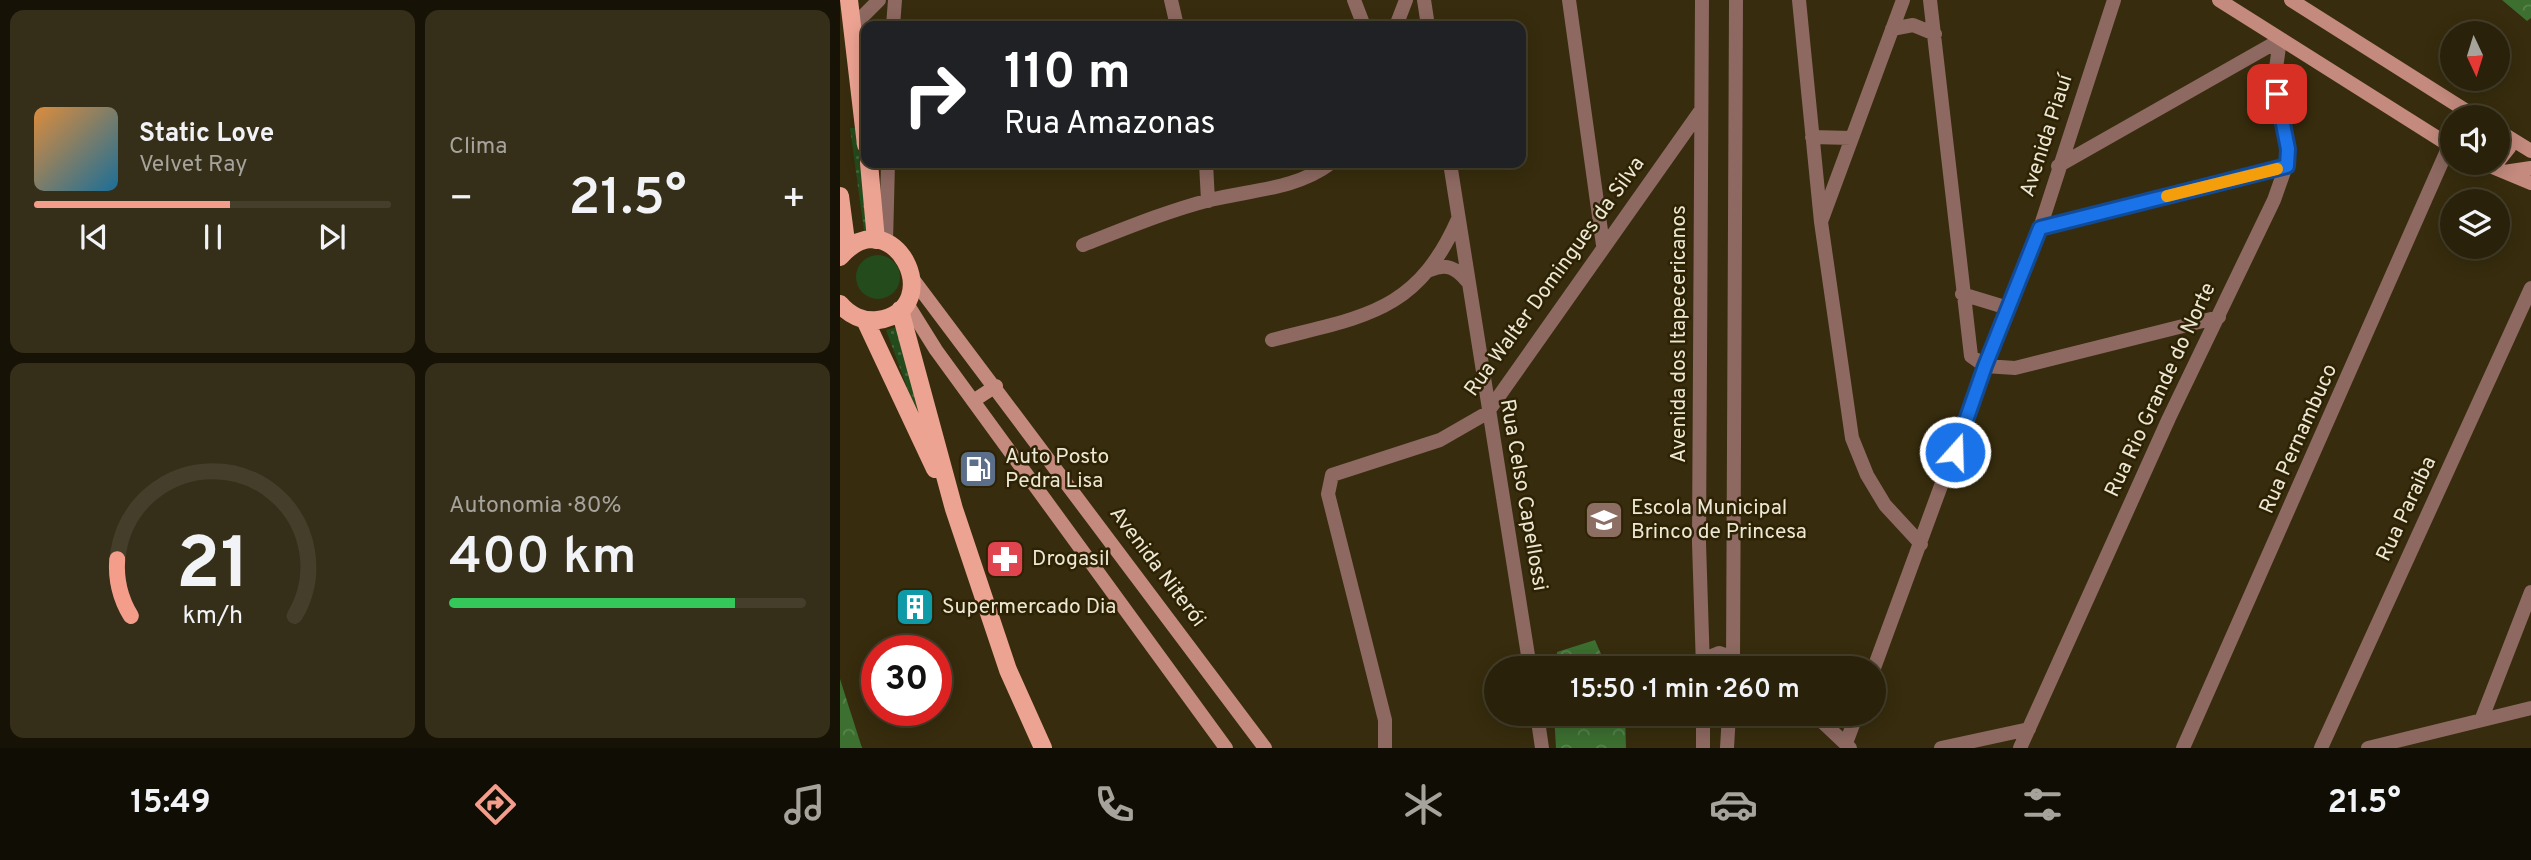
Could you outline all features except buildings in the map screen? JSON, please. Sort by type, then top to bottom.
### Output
[{"type":"main road","points":[[2219,0],[2440,141]]},
{"type":"main road","points":[[2291,0],[2457,105]]},
{"type":"main road","points":[[849,16],[861,107]]},
{"type":"main road","points":[[2510,166],[2531,168]]},
{"type":"main road","points":[[870,168],[881,242]]},
{"type":"main road","points":[[2510,173],[2531,183]]},
{"type":"main road","points":[[840,196],[843,253],[866,241],[881,242],[904,256],[912,278],[903,306],[954,509],[1008,670],[1043,748]]},
{"type":"main road","name":"Avenida Niterói","points":[[912,278],[996,386],[1265,748]]},
{"type":"main road","points":[[840,307],[865,320],[877,320],[903,306]]},
{"type":"main road","points":[[903,306],[1226,748]]},
{"type":"main road","points":[[865,320],[954,509]]},
{"type":"main road","points":[[973,401],[996,386]]},
{"type":"street","points":[[849,16],[879,0]]},
{"type":"street","points":[[893,21],[895,0]]},
{"type":"street","points":[[1171,0],[1176,21]]},
{"type":"street","points":[[1354,0],[1362,21]]},
{"type":"street","points":[[1398,21],[1406,0]]},
{"type":"street","points":[[1424,0],[1427,21]]},
{"type":"street","points":[[1569,0],[1603,245]]},
{"type":"street","name":"Avenida dos Itapecericanos","points":[[1702,0],[1699,543],[1703,656]]},
{"type":"street","points":[[1733,656],[1735,0]]},
{"type":"street","points":[[1799,0],[1821,222],[1853,438],[1867,475],[1885,505],[1921,544]]},
{"type":"street","points":[[1821,222],[1903,0]]},
{"type":"street","points":[[1930,0],[1971,356],[1985,366],[2015,368],[2219,317]]},
{"type":"street","name":"Avenida Piauí","points":[[1879,656],[1985,366],[2040,228],[2058,166],[2115,3]]},
{"type":"street","points":[[1892,29],[1913,25],[1935,34]]},
{"type":"street","points":[[2058,166],[2280,40]]},
{"type":"street","name":"Rua Rio Grande do Norte","points":[[2020,748],[2169,418],[2219,317],[2287,166],[2288,149],[2279,113],[2275,75],[2280,40]]},
{"type":"street","name":"Rua Walter Domingues da Silva","points":[[1385,748],[1385,720],[1328,484],[1332,475],[1440,440],[1487,413],[1603,245],[1701,110]]},
{"type":"street","points":[[1812,137],[1851,138]]},
{"type":"street","points":[[2040,228],[2287,166]]},
{"type":"street","points":[[881,242],[888,168]]},
{"type":"street","points":[[1206,168],[1208,201]]},
{"type":"street","points":[[1083,245],[1208,201],[1288,184],[1312,176],[1324,168]]},
{"type":"street","name":"Rua Celso Capellossi","points":[[1451,168],[1487,413],[1528,656]]},
{"type":"street","name":"Rua Pernambuco","points":[[2183,748],[2440,170]]},
{"type":"street","points":[[1272,340],[1370,314],[1391,304],[1409,292],[1441,256],[1458,218]]},
{"type":"street","points":[[1430,270],[1450,267],[1457,269],[1468,282]]},
{"type":"street","name":"Rua Paraiba","points":[[2321,748],[2531,288]]},
{"type":"street","points":[[1962,294],[2008,308]]},
{"type":"street","points":[[2482,718],[2531,592]]},
{"type":"street","points":[[1710,656],[1715,653],[1728,656]]},
{"type":"street","points":[[2368,748],[2531,708]]},
{"type":"street","points":[[1539,726],[1542,748]]},
{"type":"street","points":[[1703,726],[1703,748]]},
{"type":"street","points":[[1727,748],[1728,726]]},
{"type":"street","points":[[1827,726],[1848,746],[1854,726]]},
{"type":"street","points":[[1035,729],[1050,748]]},
{"type":"street","points":[[1941,748],[2029,729]]},
{"type":"green space","points":[[2502,0],[2531,0],[2531,18],[2527,21]]},
{"type":"green space","points":[[850,128],[856,128],[868,231],[864,231]]},
{"type":"green space","points":[[878,255],[893,262],[900,277],[893,292],[878,299],[863,292],[856,277],[863,262]]},
{"type":"green space","points":[[898,327],[922,428],[886,330]]},
{"type":"green space","points":[[1595,640],[1602,656],[1557,656],[1557,652]]},
{"type":"green space","points":[[840,679],[862,748],[840,748]]},
{"type":"green space","points":[[1555,726],[1625,726],[1626,748],[1556,748]]},
{"type":"slow traffic","points":[[2167,196],[2277,169]]},
{"type":"place","name":"Auto Posto Pedra Lisa","points":[[978,469]]},
{"type":"place","name":"Escola Municipal Brinco de Princesa","points":[[1604,520]]},
{"type":"place","name":"Drogasil","points":[[1005,559]]},
{"type":"place","name":"Supermercado Dia","points":[[915,607]]},
{"type":"route","points":[[1955,452],[1985,366],[2040,228],[2287,166],[2286,131],[2279,113],[2277,94]]}]
